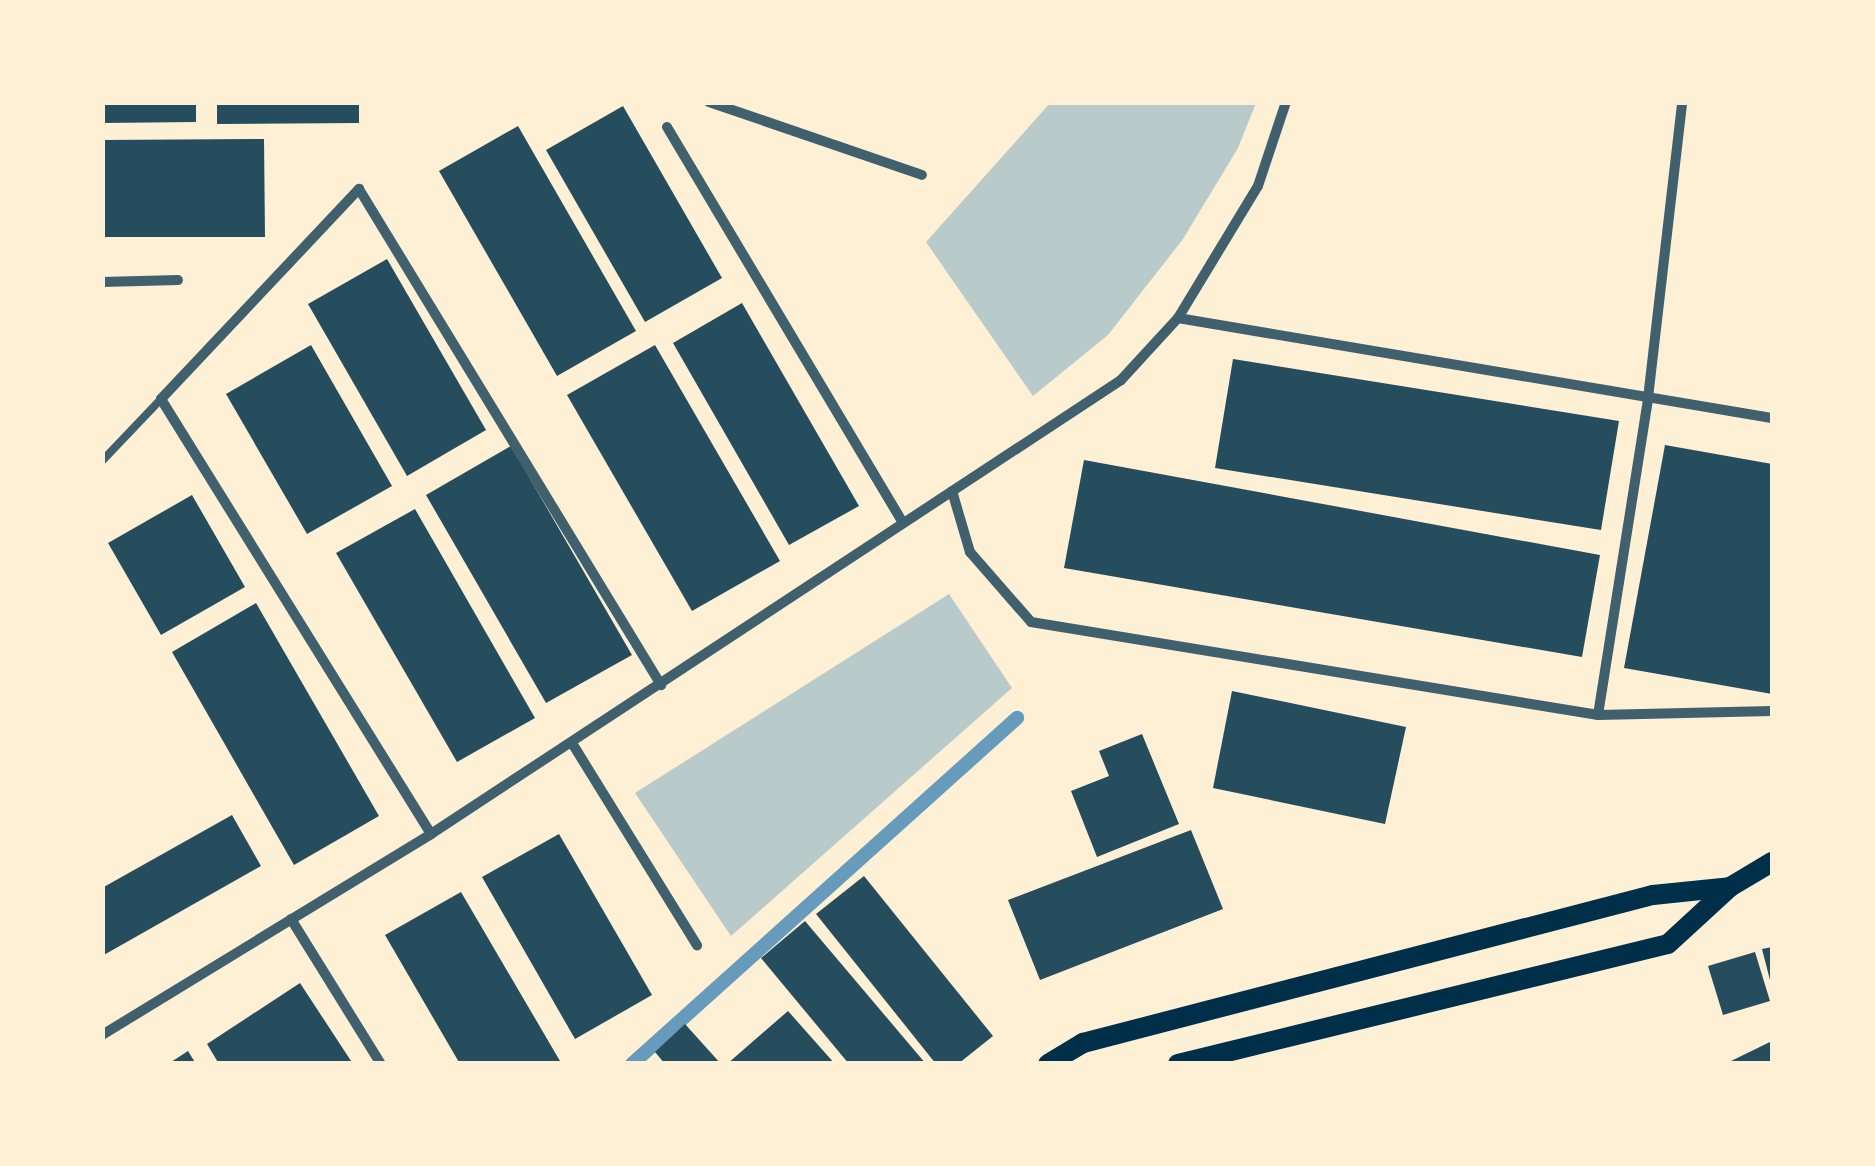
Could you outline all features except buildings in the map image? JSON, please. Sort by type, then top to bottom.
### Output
[{"type":"main road","points":[[1178,1064],[1668,944],[1730,887],[1772,862]]},
{"type":"main road","points":[[1048,1064],[1083,1043],[1653,895],[1730,887]]},
{"type":"street","points":[[709,102],[922,175]]},
{"type":"street","points":[[102,1035],[431,834],[1121,380],[1178,318],[1258,186],[1286,102]]},
{"type":"street","points":[[1598,715],[1648,398],[1682,102]]},
{"type":"street","points":[[667,127],[903,523]]},
{"type":"street","points":[[431,834],[162,399],[358,189],[661,685]]},
{"type":"street","points":[[102,282],[178,280]]},
{"type":"street","points":[[1178,318],[1772,418]]},
{"type":"street","points":[[952,491],[970,552],[1030,622],[1598,715],[1772,711]]},
{"type":"street","points":[[572,743],[696,945]]},
{"type":"street","points":[[291,919],[381,1064]]},
{"type":"lane","points":[[102,461],[162,399]]},
{"type":"shaded area","points":[[1051,102],[1256,103],[1238,148],[1183,239],[1108,335],[1033,396],[926,242]]},
{"type":"shaded area","points":[[949,594],[1012,688],[731,936],[635,793]]},
{"type":"waterway","points":[[632,1064],[1017,718]]}]
